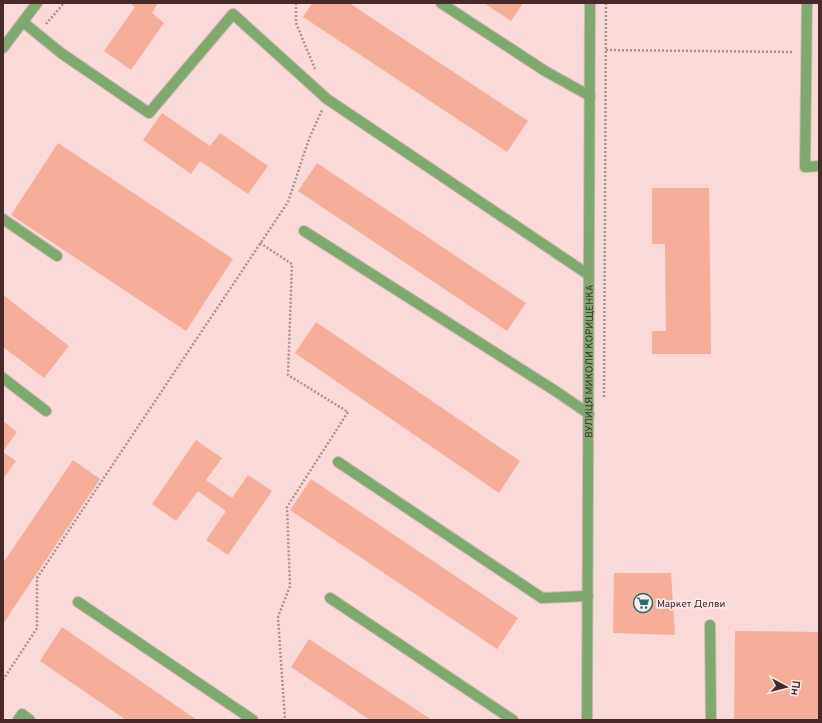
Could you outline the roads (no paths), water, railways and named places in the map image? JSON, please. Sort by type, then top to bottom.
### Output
[{"type":"street","points":[[3,48],[37,3]]},
{"type":"street","points":[[441,3],[545,71],[590,96]]},
{"type":"street","name":"ВУЛИЦЯ МИКОЛИ КОРИЩЕНКА","points":[[587,720],[590,3]]},
{"type":"street","points":[[807,3],[805,167],[819,166]]},
{"type":"street","points":[[23,22],[61,53],[149,114],[233,14],[327,99],[589,275]]},
{"type":"street","points":[[3,219],[57,256]]},
{"type":"street","points":[[304,231],[557,392],[588,414]]},
{"type":"street","points":[[3,378],[46,411]]},
{"type":"street","points":[[338,462],[542,598],[588,596]]},
{"type":"street","points":[[330,598],[513,720]]},
{"type":"street","points":[[78,602],[253,720]]},
{"type":"street","points":[[710,625],[711,720]]},
{"type":"street","points":[[18,720],[22,714],[30,720]]},
{"type":"place","name":"Маркет Делви","points":[[643,603]]}]
